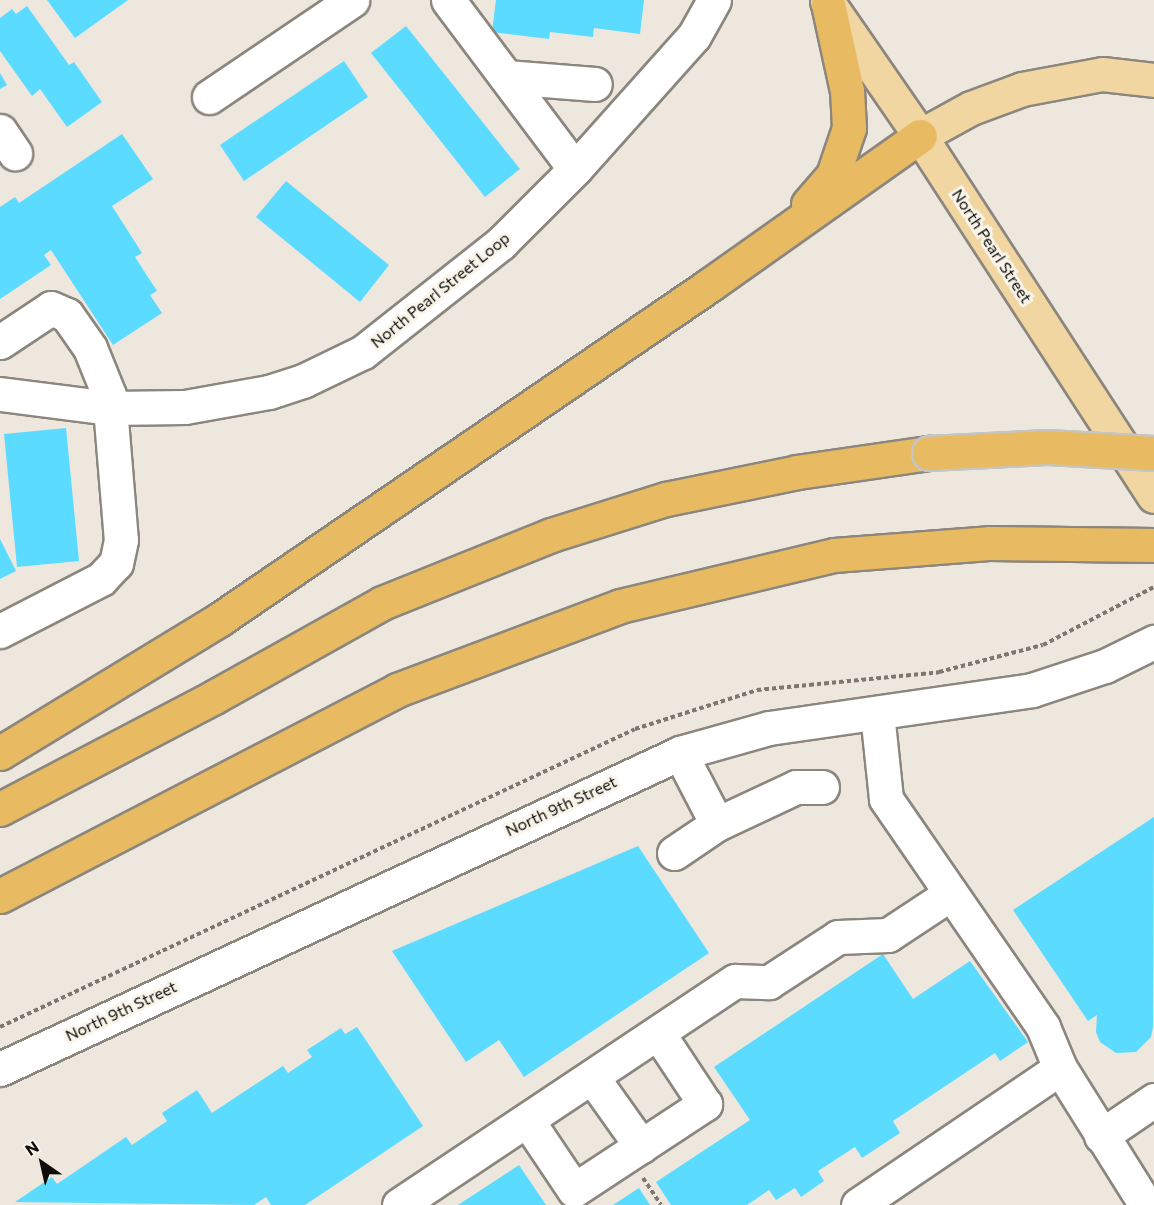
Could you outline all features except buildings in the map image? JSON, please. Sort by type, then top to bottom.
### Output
[{"type":"highway","points":[[784,232],[833,176],[849,128],[847,91],[827,2]]},
{"type":"highway","points":[[0,753],[220,619],[920,136]]},
{"type":"highway","points":[[0,809],[214,697],[382,603],[551,535],[666,499],[797,472],[929,453],[1047,447],[1154,453]]},
{"type":"highway","points":[[0,896],[397,690],[620,606],[834,555],[904,547],[1048,542],[1154,545]]},
{"type":"main road","name":"North Pearl Street","points":[[827,2],[920,136],[1154,496]]},
{"type":"main road","points":[[920,136],[971,108],[1022,89],[1102,74],[1154,80]]},
{"type":"street","points":[[209,97],[352,0]]},
{"type":"street","points":[[448,0],[575,169]]},
{"type":"street","name":"North Pearl Street Loop","points":[[0,394],[109,408],[150,410],[232,402],[303,381],[336,367],[397,328],[501,243],[575,169],[694,36],[714,0]]},
{"type":"street","points":[[506,77],[595,84]]},
{"type":"street","points":[[0,342],[41,313],[59,309],[75,326],[99,365],[109,395],[120,521],[116,563],[89,587],[0,631]]},
{"type":"street","name":"North 9th Street","points":[[0,1069],[680,753],[757,730],[1032,690],[1105,666],[1154,642]]},
{"type":"street","points":[[877,714],[886,799],[1043,1027],[1060,1068],[1146,1205]]},
{"type":"street","points":[[680,753],[717,824]]},
{"type":"street","points":[[674,853],[717,824],[796,787],[822,787]]},
{"type":"street","points":[[399,1205],[735,981],[769,982],[838,937],[888,935],[950,894]]},
{"type":"street","points":[[527,1120],[574,1190],[705,1104],[658,1033]]},
{"type":"street","points":[[858,1205],[1060,1068]]},
{"type":"street","points":[[592,1077],[641,1146]]},
{"type":"street","points":[[1101,1136],[1154,1100]]}]
